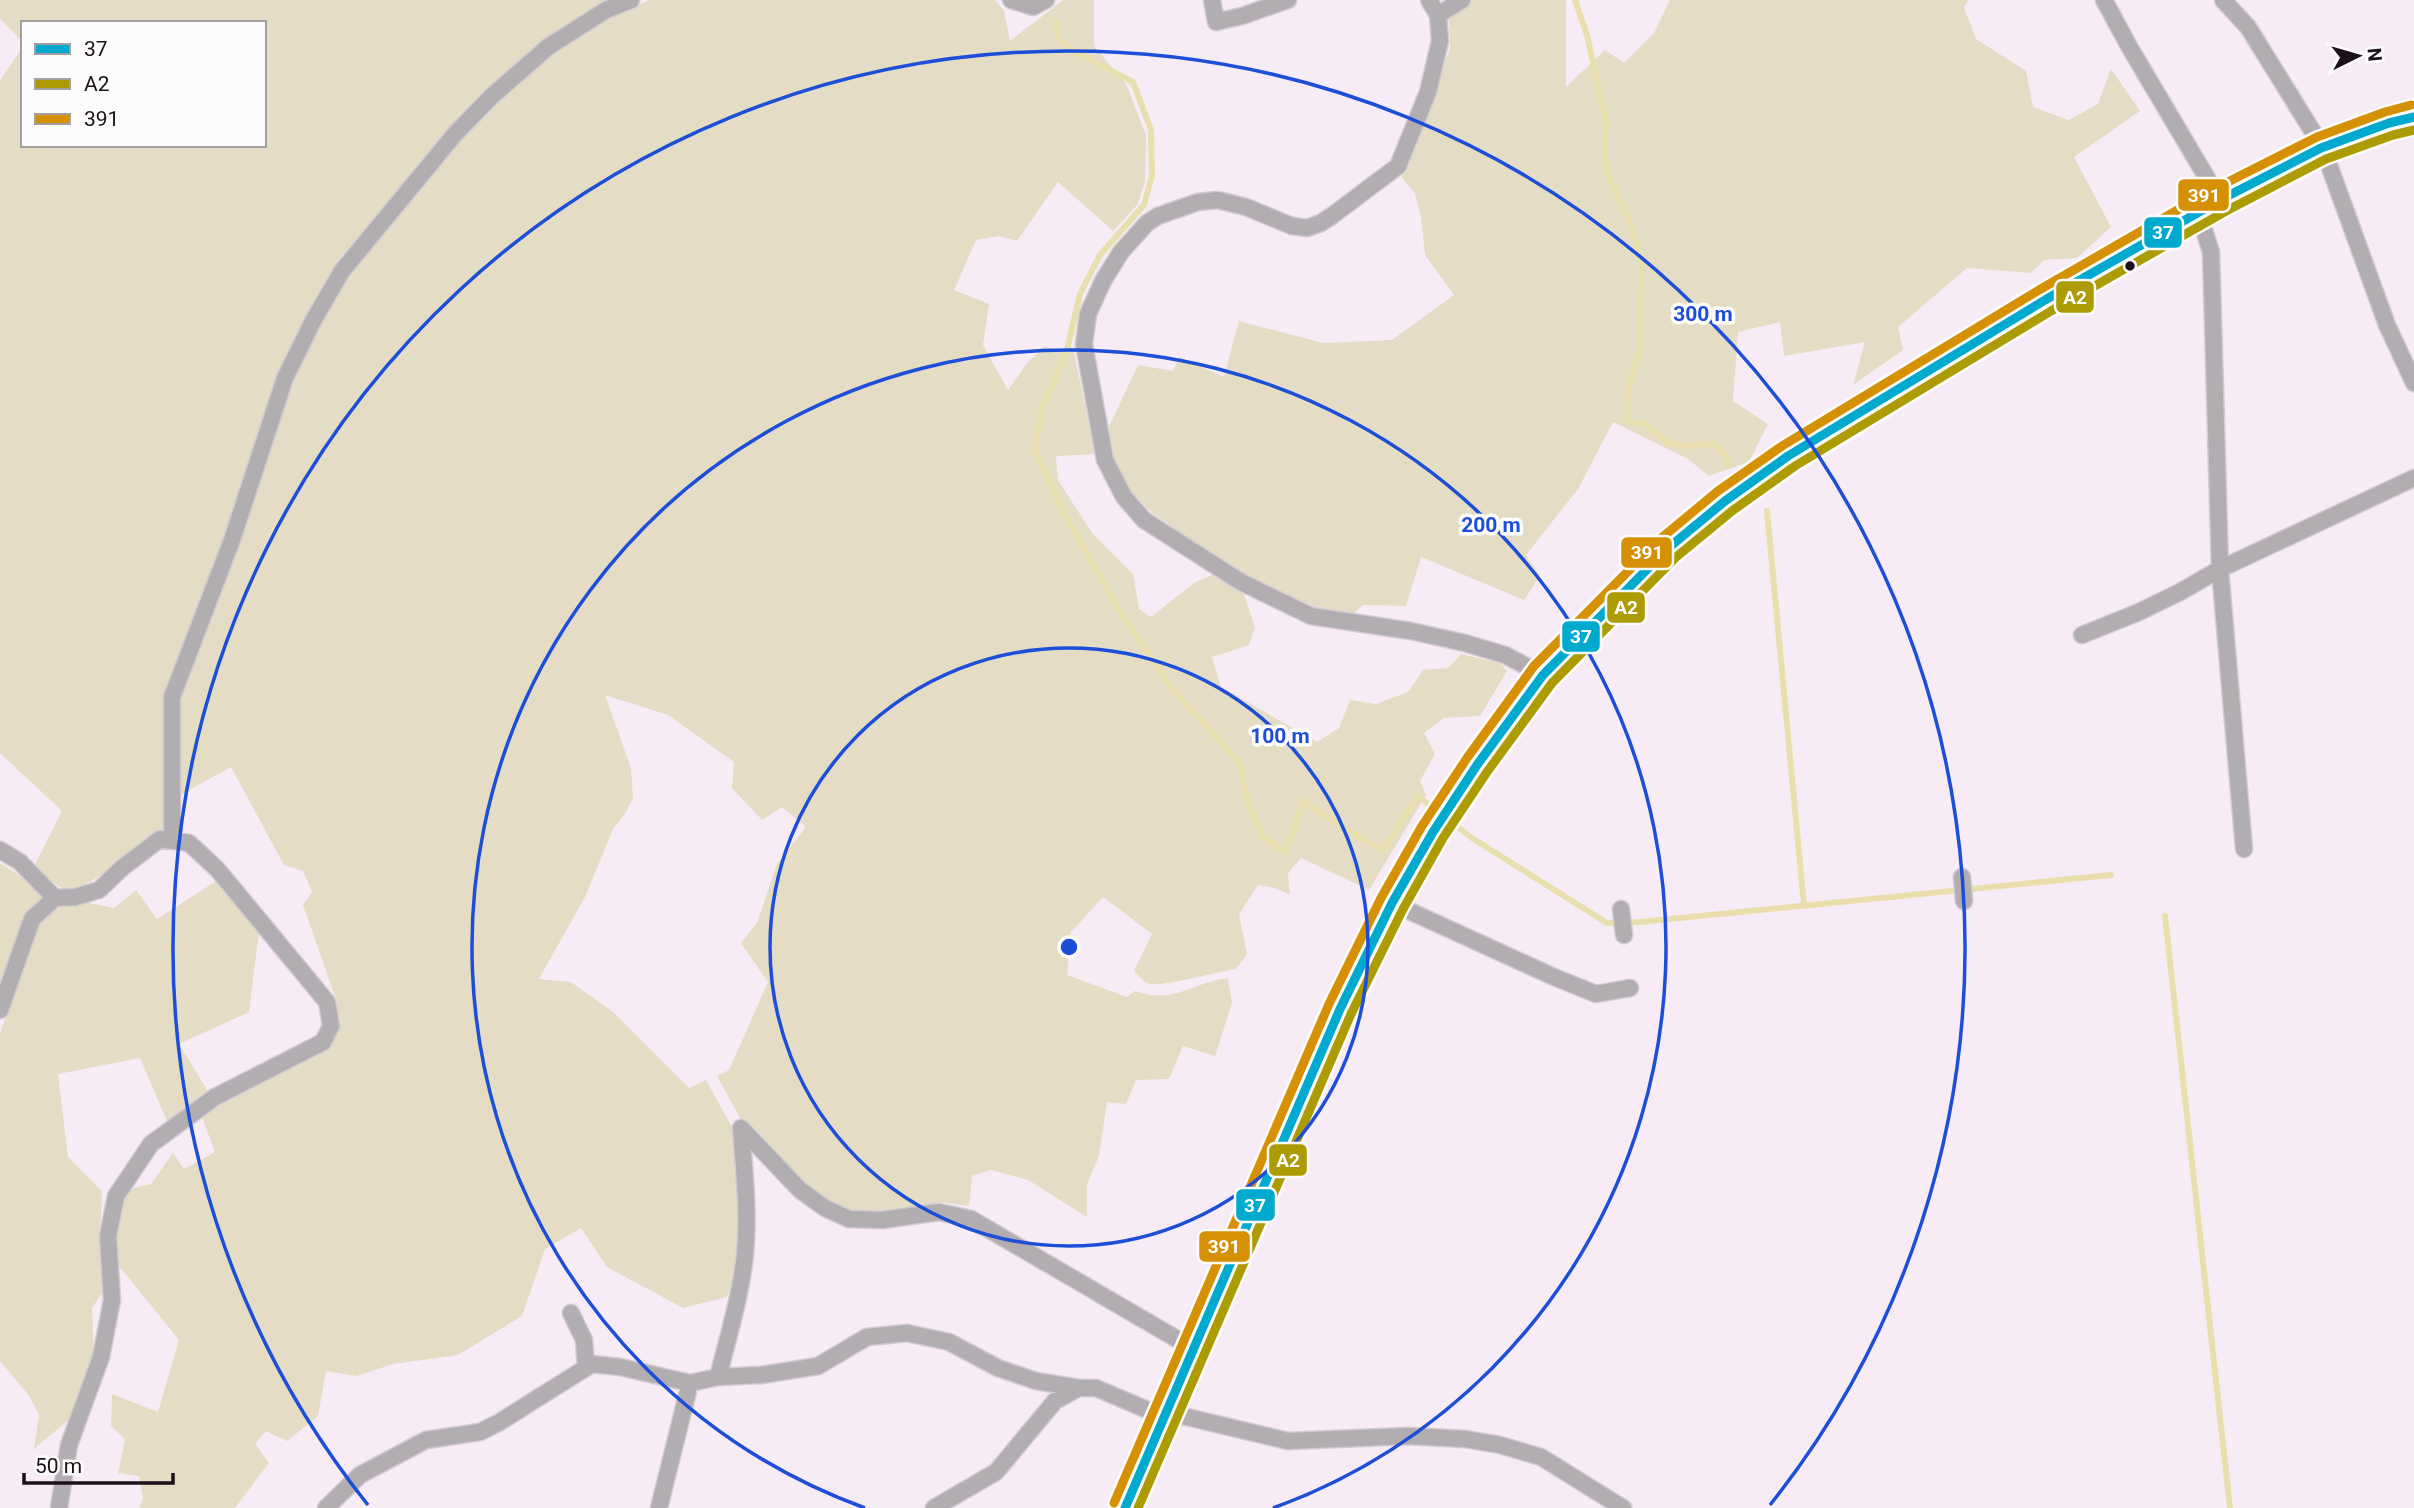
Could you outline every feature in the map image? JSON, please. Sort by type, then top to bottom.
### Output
[{"type":"main road","points":[[1125,1508],[1340,1009],[1392,903],[1451,804],[1543,676],[1667,550],[1725,501],[1767,471],[2045,300],[2220,200],[2321,148],[2389,123],[2414,117]]},
{"type":"street","points":[[172,841],[172,697],[232,540],[285,378],[313,321],[342,271],[455,134],[492,96],[548,47],[606,10],[631,0]]},
{"type":"street","points":[[1011,0],[1033,7],[1046,0]]},
{"type":"street","points":[[1212,0],[1216,22],[1288,0]]},
{"type":"street","points":[[1429,0],[1438,15],[1440,41],[1428,92],[1398,166],[1333,215],[1307,228],[1292,226],[1247,207],[1218,200],[1198,202],[1158,216],[1147,223],[1121,252],[1103,281],[1088,314],[1084,345],[1105,460],[1124,497],[1144,520],[1241,582],[1311,616],[1411,631],[1465,643],[1505,655],[1543,676]]},
{"type":"street","points":[[1438,15],[1462,0]]},
{"type":"street","points":[[2104,0],[2220,200]]},
{"type":"street","points":[[2223,0],[2248,27],[2321,148],[2387,325],[2414,383]]},
{"type":"street","points":[[2196,215],[2211,252],[2220,569],[2244,849]]},
{"type":"street","points":[[2082,635],[2180,592],[2220,569],[2414,478]]},
{"type":"street","points":[[0,1010],[32,919],[55,898],[75,897],[99,890],[122,867],[160,839],[189,843],[217,869],[327,1002],[331,1026],[323,1042],[215,1097],[151,1144],[116,1196],[108,1236],[112,1300],[110,1312],[101,1357],[69,1445],[59,1508]]},
{"type":"street","points":[[0,850],[20,862],[55,898]]},
{"type":"street","points":[[1962,877],[1964,901]]},
{"type":"street","points":[[1392,903],[1596,994],[1630,988]]},
{"type":"street","points":[[1621,909],[1624,935]]},
{"type":"street","points":[[718,1377],[735,1311],[745,1255],[747,1203],[741,1128],[800,1190],[825,1208],[849,1219],[882,1220],[939,1212],[971,1219],[1194,1349]]},
{"type":"street","points":[[571,1313],[584,1340],[586,1368]]},
{"type":"street","points":[[326,1508],[360,1475],[426,1440],[481,1432],[592,1364],[620,1367],[690,1383],[718,1377],[761,1375],[818,1366],[867,1338],[907,1333],[949,1342],[998,1368],[1036,1381],[1096,1388],[1143,1409],[1288,1441],[1408,1436],[1500,1444],[1541,1457],[1623,1508]]},
{"type":"street","points":[[659,1508],[690,1383]]},
{"type":"street","points":[[934,1508],[996,1472],[1055,1401],[1079,1388]]},
{"type":"shaded area","points":[[0,0],[606,0],[520,59],[461,114],[337,262],[279,372],[226,536],[164,697],[163,830],[156,831],[96,879],[70,889],[57,885],[35,865],[62,811],[0,753],[0,81],[21,49],[21,147],[266,147],[266,21],[21,21],[21,40],[0,19]]},
{"type":"shaded area","points":[[650,0],[995,0],[1004,11],[1010,41],[1063,0],[1094,0],[1094,46],[1126,84],[1146,135],[1145,181],[1138,204],[1113,231],[1058,182],[1017,241],[998,236],[976,240],[954,290],[989,304],[983,345],[1008,390],[1028,362],[1044,347],[1074,352],[1095,454],[1056,456],[1058,480],[1092,533],[1133,574],[1139,609],[1151,617],[1194,583],[1212,575],[1244,594],[1255,627],[1249,645],[1212,657],[1221,687],[1317,742],[1339,728],[1350,700],[1376,704],[1408,692],[1423,670],[1448,668],[1461,654],[1500,663],[1507,671],[1480,716],[1444,718],[1424,733],[1435,754],[1420,781],[1426,795],[1369,890],[1301,858],[1288,873],[1290,895],[1275,888],[1258,885],[1239,914],[1247,954],[1236,969],[1163,984],[1147,983],[1134,971],[1152,934],[1103,897],[1071,932],[1067,975],[1127,997],[1135,991],[1161,996],[1172,994],[1228,978],[1232,1003],[1215,1056],[1183,1046],[1169,1079],[1136,1080],[1126,1104],[1107,1102],[1099,1156],[1087,1184],[1087,1217],[1028,1180],[991,1170],[972,1176],[969,1206],[938,1202],[906,1212],[855,1214],[822,1200],[798,1184],[744,1125],[717,1076],[729,1070],[768,982],[741,943],[757,923],[777,864],[806,827],[782,807],[762,820],[732,788],[734,762],[668,715],[605,695],[631,768],[633,798],[613,829],[585,897],[539,979],[571,982],[613,1012],[689,1088],[706,1080],[734,1131],[741,1213],[738,1264],[727,1297],[683,1308],[607,1267],[581,1228],[545,1249],[522,1316],[458,1355],[393,1364],[357,1376],[326,1371],[318,1416],[287,1441],[266,1431],[255,1444],[269,1463],[235,1508],[139,1508],[143,1498],[139,1476],[118,1473],[125,1439],[111,1426],[112,1394],[158,1412],[179,1340],[115,1261],[112,1235],[122,1198],[134,1188],[151,1184],[173,1153],[184,1169],[215,1152],[202,1117],[233,1097],[331,1046],[337,1026],[337,1002],[303,905],[312,892],[303,871],[284,865],[231,767],[180,795],[178,697],[281,413],[311,341],[343,280],[464,131],[553,52],[613,15]]},
{"type":"shaded area","points":[[1473,0],[1566,0],[1566,87],[1605,50],[1624,63],[1654,33],[1670,0],[1969,0],[1964,7],[1976,39],[2026,71],[2033,107],[2069,120],[2098,104],[2111,69],[2140,111],[2074,157],[2111,227],[2077,258],[2044,260],[2031,273],[1967,268],[1898,327],[1903,350],[1853,385],[1865,342],[1784,356],[1780,322],[1738,332],[1733,401],[1768,424],[1749,462],[1709,476],[1688,459],[1613,422],[1578,489],[1526,555],[1540,576],[1524,600],[1421,557],[1406,606],[1363,605],[1353,614],[1312,606],[1241,574],[1151,512],[1129,489],[1111,456],[1108,429],[1138,365],[1173,371],[1179,357],[1224,377],[1239,321],[1323,343],[1392,340],[1454,295],[1425,255],[1421,217],[1415,193],[1401,177],[1409,164],[1450,48],[1449,18]]},
{"type":"shaded area","points":[[0,863],[19,875],[44,898],[6,980],[0,982]]},
{"type":"shaded area","points":[[218,880],[259,931],[249,1012],[179,1044],[209,1093],[167,1121],[140,1058],[58,1074],[68,1157],[102,1191],[100,1238],[104,1290],[92,1308],[94,1358],[72,1417],[34,1449],[39,1415],[30,1397],[0,1361],[0,1034],[36,923],[58,903],[89,903],[114,908],[136,890],[157,919]]},
{"type":"waterway","points":[[1575,0],[1587,35],[1606,122],[1604,156],[1611,182],[1630,222],[1642,264],[1640,351],[1628,389],[1627,422],[1646,424],[1666,442],[1683,446],[1714,444],[1725,454],[1729,465]]},
{"type":"waterway","points":[[1056,21],[1058,38],[1076,53],[1133,82],[1151,130],[1152,176],[1144,205],[1100,255],[1080,294],[1067,350],[1042,409],[1035,450],[1062,509],[1116,605],[1171,687],[1240,763],[1246,797],[1263,836],[1285,852],[1304,801],[1340,826],[1383,850],[1418,796],[1472,838],[1607,923],[2111,875]]},
{"type":"waterway","points":[[1767,511],[1804,906]]},
{"type":"waterway","points":[[2165,916],[2230,1508]]},
{"type":"transit line","name":"391","points":[[1114,1503],[1329,1004],[1381,898],[1422,826],[1467,758],[1534,666],[1659,540],[1718,491],[1782,446],[2039,290],[2214,189],[2317,137],[2411,105]]},
{"type":"transit line","name":"37","points":[[1125,1508],[1340,1009],[1392,903],[1433,832],[1477,765],[1543,675],[1667,549],[1725,501],[1788,456],[2045,300],[2220,200],[2321,148],[2389,123],[2414,117]]},
{"type":"transit line","name":"A2","points":[[1138,1508],[1351,1014],[1403,909],[1443,838],[1552,683],[1675,558],[1732,511],[1795,466],[2051,311],[2226,211],[2326,159],[2414,130]]}]
